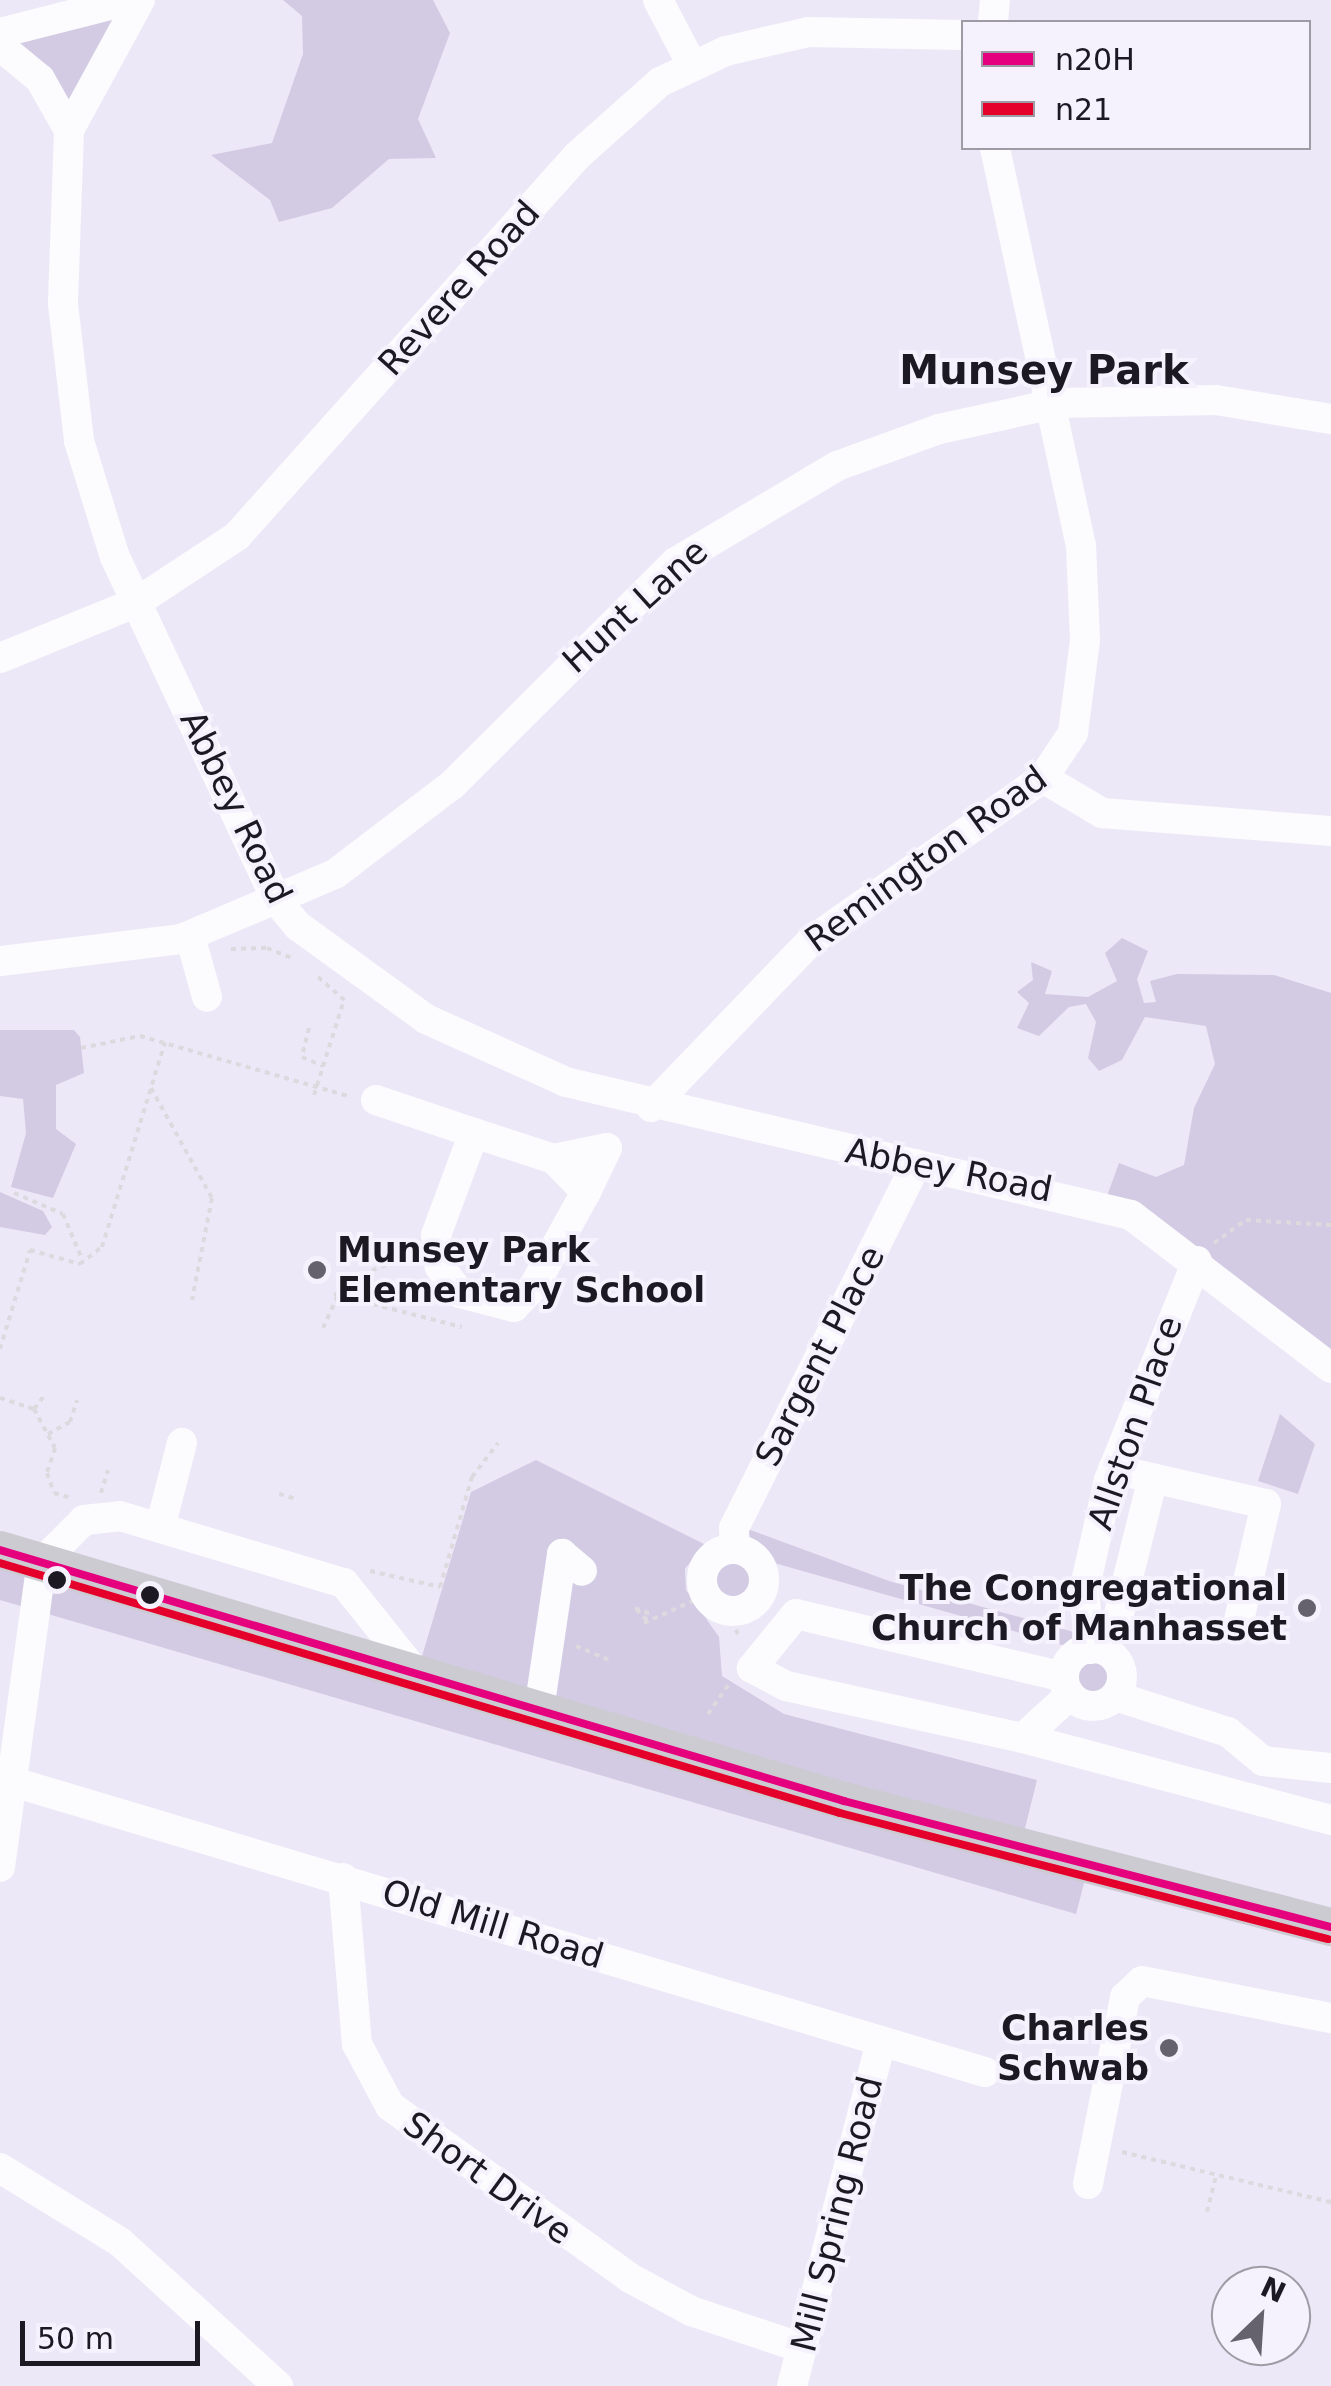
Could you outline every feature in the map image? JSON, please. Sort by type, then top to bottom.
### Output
[{"type":"main road","points":[[0,1550],[539,1710],[1331,1928]]},
{"type":"street","points":[[0,33],[128,0]]},
{"type":"street","name":"Abbey Road","points":[[140,0],[69,130],[68,372],[94,498],[137,602],[277,901],[338,960],[426,1019],[518,1064],[642,1104],[1089,1199],[1149,1225],[1331,1368]]},
{"type":"street","points":[[658,0],[691,63]]},
{"type":"street","name":"Revere Road","points":[[0,658],[137,602],[238,536],[577,156],[691,63],[842,28],[961,35]]},
{"type":"street","points":[[0,46],[40,79],[69,130]]},
{"type":"street","name":"Remington Road","points":[[474,1134],[436,1235],[440,1267],[460,1292],[514,1307],[586,1192],[607,1148],[642,1104],[810,941],[1044,778],[1073,733],[1085,640],[1082,546],[1058,403],[996,150]]},
{"type":"street","name":"Hunt Lane","points":[[0,961],[190,936],[277,901],[418,815],[597,634],[722,530],[837,466],[939,429],[1058,403],[1216,400],[1331,419]]},
{"type":"street","points":[[1044,778],[1072,803],[1102,813],[1331,831]]},
{"type":"street","points":[[190,936],[207,997]]},
{"type":"street","points":[[376,1100],[554,1159],[586,1192]]},
{"type":"street","points":[[554,1159],[607,1148]]},
{"type":"street","name":"Sargent Place","points":[[711,1591],[708,1562],[734,1549],[734,1528],[916,1164]]},
{"type":"street","name":"Allston Place","points":[[1090,1649],[1084,1591],[1113,1469],[1197,1260]]},
{"type":"street","points":[[160,1528],[182,1442]]},
{"type":"street","points":[[1113,1469],[1266,1504],[1238,1624]]},
{"type":"street","points":[[1022,1738],[1067,1686],[1074,1655],[1090,1649],[1117,1622],[1153,1478]]},
{"type":"street","points":[[0,1868],[6,1780],[42,1562],[93,1516],[160,1528],[344,1583],[417,1674]]},
{"type":"street","points":[[711,1591],[739,1612],[760,1596],[761,1566],[734,1549]]},
{"type":"street","points":[[539,1710],[562,1554],[582,1571]]},
{"type":"street","points":[[1331,1768],[1263,1761],[1228,1732],[1115,1696],[1092,1706],[1067,1686],[796,1614],[752,1668],[786,1686],[1022,1738],[1331,1820]]},
{"type":"street","points":[[1090,1649],[1116,1660],[1115,1696]]},
{"type":"street","name":"Old Mill Road","points":[[6,1780],[985,2072]]},
{"type":"street","name":"Short Drive","points":[[343,1878],[357,2044],[390,2106],[630,2278],[692,2311],[802,2348]]},
{"type":"street","points":[[1088,2184],[1125,1997],[1142,1981],[1331,2018]]},
{"type":"street","name":"Mill Spring Road","points":[[792,2386],[880,2041]]},
{"type":"street","points":[[0,2168],[120,2242],[278,2386]]},
{"type":"path","points":[[221,951],[281,952],[344,1000],[314,1096]]},
{"type":"path","points":[[309,1028],[302,1057],[323,1066]]},
{"type":"path","points":[[81,1048],[130,1036],[376,1100]]},
{"type":"path","points":[[0,1350],[30,1250],[82,1259],[102,1247],[164,1042]]},
{"type":"path","points":[[151,1088],[212,1198],[192,1300]]},
{"type":"path","points":[[14,1193],[63,1214],[82,1259]]},
{"type":"path","points":[[1197,1260],[1246,1220],[1331,1225]]},
{"type":"path","points":[[323,1328],[334,1294],[366,1268],[419,1253]]},
{"type":"path","points":[[334,1294],[462,1327]]},
{"type":"path","points":[[34,1409],[44,1396]]},
{"type":"path","points":[[0,1398],[34,1409],[48,1434],[54,1493],[95,1503],[108,1470]]},
{"type":"path","points":[[48,1434],[70,1422],[76,1400]]},
{"type":"path","points":[[365,1570],[440,1587],[472,1478],[498,1443]]},
{"type":"path","points":[[279,1494],[297,1499]]},
{"type":"path","points":[[653,1615],[640,1603],[646,1621],[711,1591]]},
{"type":"path","points":[[550,1630],[612,1661]]},
{"type":"path","points":[[1096,2146],[1331,2202]]},
{"type":"path","points":[[1207,2212],[1216,2175]]},
{"type":"shaded area","points":[[129,0],[69,130],[0,46]]},
{"type":"shaded area","points":[[283,0],[433,0],[450,33],[418,119],[436,158],[389,159],[332,208],[279,222],[270,200],[211,155],[272,143],[303,54],[302,16]]},
{"type":"shaded area","points":[[1122,938],[1148,951],[1137,979],[1144,1003],[1156,1002],[1150,981],[1177,974],[1274,975],[1331,993],[1331,1368],[1107,1196],[1119,1163],[1156,1177],[1184,1165],[1194,1108],[1215,1064],[1206,1026],[1145,1017],[1122,1060],[1099,1071],[1088,1058],[1096,1022],[1086,1004],[1069,1007],[1039,1036],[1017,1028],[1029,1003],[1017,992],[1033,980],[1031,962],[1052,971],[1045,994],[1088,997],[1117,981],[1105,953]]},
{"type":"shaded area","points":[[0,1030],[74,1030],[80,1037],[84,1073],[56,1085],[56,1129],[76,1144],[53,1198],[11,1187],[26,1133],[23,1099],[0,1096]]},
{"type":"shaded area","points":[[0,1192],[43,1211],[52,1227],[45,1235],[0,1227]]},
{"type":"shaded area","points":[[1280,1414],[1315,1444],[1298,1494],[1258,1481]]},
{"type":"shaded area","points":[[536,1460],[704,1544],[685,1569],[686,1590],[719,1637],[722,1676],[784,1714],[1037,1780],[1020,1848],[1088,1868],[1076,1914],[0,1600],[0,1550],[417,1673],[471,1492]]},
{"type":"shaded area","points":[[737,1525],[889,1581],[1088,1636],[1116,1660],[1120,1688],[1108,1702],[1084,1704],[1065,1669],[1080,1650],[757,1558],[761,1596],[739,1611],[718,1608],[703,1572]]},
{"type":"transit line","name":"n20H","points":[[0,1550],[844,1801],[1331,1927]]},
{"type":"transit line","name":"n21","points":[[0,1563],[840,1813],[1328,1939]]},
{"type":"place","name":"Munsey Park Elementary School","points":[[317,1270]]},
{"type":"place","name":"The Congregational Church of Manhasset","points":[[1307,1608]]},
{"type":"place","name":"Charles Schwab","points":[[1169,2048]]},
{"type":"district","name":"Munsey Park","points":[[1044,370]]}]
